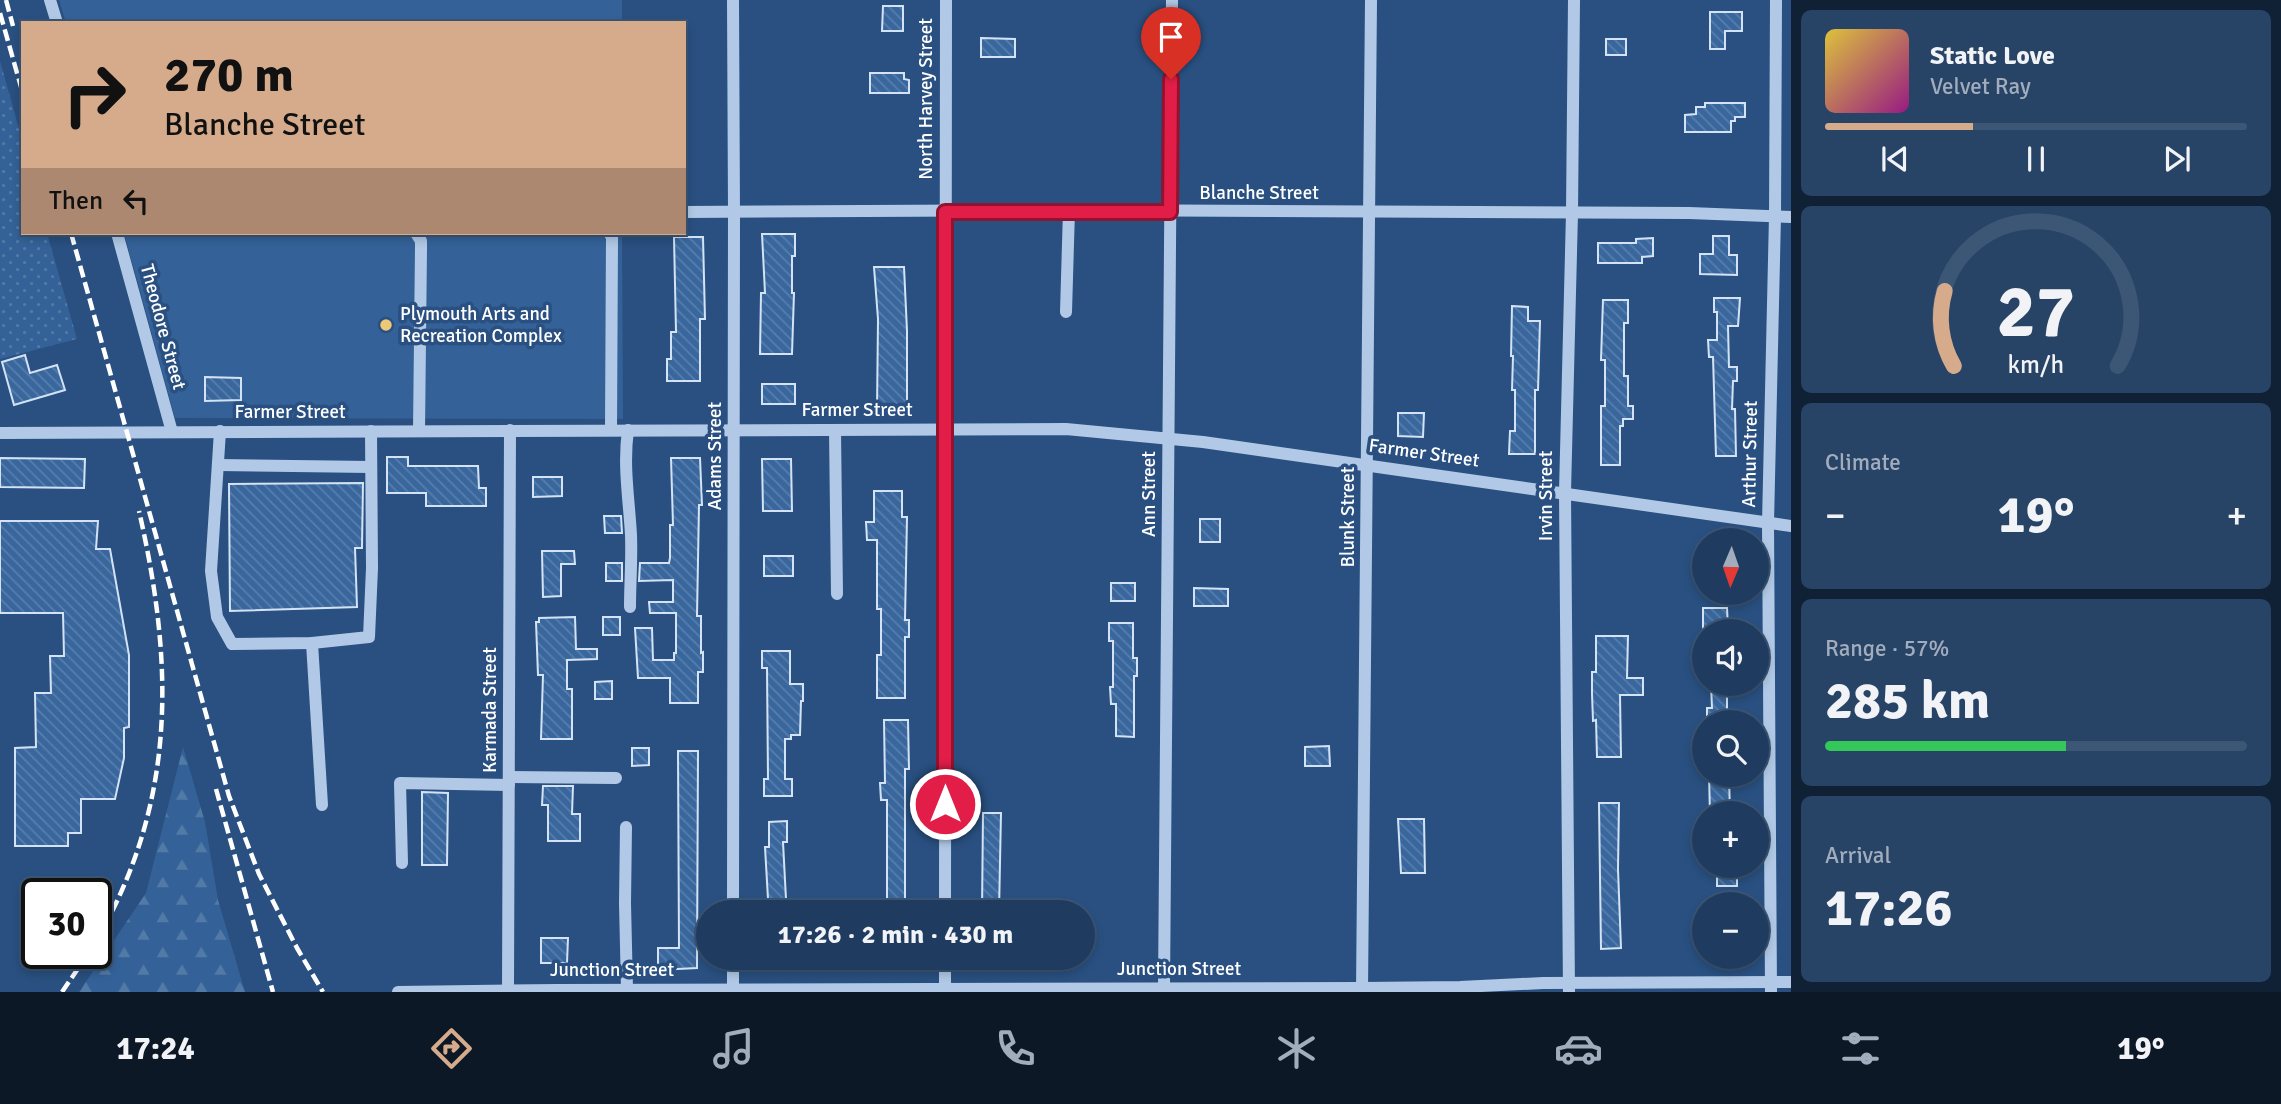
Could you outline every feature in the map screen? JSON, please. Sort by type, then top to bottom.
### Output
[{"type":"street","points":[[50,0],[56,21]]},
{"type":"street","name":"Adams Street","points":[[733,0],[733,900]]},
{"type":"street","name":"North Harvey Street","points":[[945,900],[946,0]]},
{"type":"street","name":"Ann Street","points":[[1158,990],[1168,438],[1172,0]]},
{"type":"street","name":"Blunk Street","points":[[1362,990],[1371,0]]},
{"type":"street","name":"Irvin Street","points":[[1569,987],[1565,492],[1574,0]]},
{"type":"street","name":"Arthur Street","points":[[1772,987],[1768,523],[1775,216],[1776,0]]},
{"type":"street","points":[[1066,312],[1069,210]]},
{"type":"street","name":"Blanche Street","points":[[686,212],[1069,210],[1689,213],[1791,217]]},
{"type":"street","name":"Theodore Street","points":[[118,235],[172,432]]},
{"type":"street","points":[[418,235],[421,248],[419,431]]},
{"type":"street","points":[[610,235],[611,430]]},
{"type":"street","name":"Farmer Street","points":[[0,433],[1066,429],[1168,438],[1791,526]]},
{"type":"street","name":"Karmada Street","points":[[508,990],[510,430]]},
{"type":"street","points":[[628,430],[625,450],[631,535],[630,607]]},
{"type":"street","points":[[835,430],[836,594]]},
{"type":"street","points":[[220,431],[211,571],[217,617],[232,644],[312,643],[369,638],[372,568],[371,431]]},
{"type":"street","points":[[218,466],[371,467]]},
{"type":"street","points":[[312,643],[322,805]]},
{"type":"street","points":[[402,863],[400,783],[616,778]]},
{"type":"street","points":[[626,827],[627,990]]},
{"type":"street","points":[[726,990],[730,970]]},
{"type":"street","points":[[945,970],[945,989]]},
{"type":"street","name":"Junction Street","points":[[398,992],[1362,990],[1772,987],[1791,982]]},
{"type":"green space","points":[[59,0],[622,0],[622,21],[65,21]]},
{"type":"green space","points":[[0,61],[21,136],[21,235],[48,235],[77,339],[0,359]]},
{"type":"green space","name":"Plymouth Arts and Recreation Complex","points":[[125,235],[622,235],[623,419],[175,418]]},
{"type":"green space","points":[[183,747],[205,822],[218,900],[245,992],[79,992],[95,969],[112,969],[112,943],[146,893]]},
{"type":"building","points":[[883,6],[903,6],[903,31],[882,31]]},
{"type":"building","points":[[1710,12],[1742,12],[1742,31],[1725,31],[1725,49],[1710,49]]},
{"type":"building","points":[[981,38],[1015,39],[1015,57],[981,57]]},
{"type":"building","points":[[1606,39],[1626,39],[1626,55],[1606,55]]},
{"type":"building","points":[[870,73],[904,73],[904,79],[909,80],[909,93],[870,93]]},
{"type":"building","points":[[1705,103],[1745,103],[1745,117],[1735,117],[1735,121],[1731,121],[1731,132],[1685,132],[1685,115],[1696,114],[1696,107],[1705,107]]},
{"type":"building","points":[[762,234],[795,234],[795,256],[792,256],[792,354],[760,354],[761,293],[765,293]]},
{"type":"building","points":[[1713,236],[1729,236],[1729,255],[1737,255],[1737,275],[1700,274],[1700,254],[1713,254]]},
{"type":"building","points":[[674,237],[703,237],[705,319],[700,319],[700,381],[667,381],[667,359],[671,359],[671,332],[676,332]]},
{"type":"building","points":[[1653,238],[1653,256],[1642,257],[1642,263],[1598,263],[1598,243],[1636,243],[1636,239]]},
{"type":"building","points":[[874,267],[904,267],[907,410],[877,410],[878,319]]},
{"type":"building","points":[[1714,298],[1740,298],[1738,326],[1728,326],[1729,367],[1737,367],[1737,381],[1733,381],[1732,409],[1735,409],[1736,456],[1716,456],[1713,357],[1709,357],[1708,340],[1717,340]]},
{"type":"building","points":[[1603,300],[1628,300],[1628,323],[1624,323],[1624,376],[1628,376],[1628,406],[1633,406],[1633,419],[1623,419],[1623,426],[1620,426],[1620,465],[1601,465],[1601,406],[1605,406],[1605,360],[1601,360]]},
{"type":"building","points":[[1512,306],[1528,307],[1528,321],[1540,321],[1538,390],[1535,390],[1535,454],[1509,454],[1510,431],[1515,431],[1515,390],[1512,390],[1511,356]]},
{"type":"building","points":[[25,355],[30,373],[57,365],[65,390],[14,405],[2,362]]},
{"type":"building","points":[[205,377],[241,378],[241,400],[205,401]]},
{"type":"building","points":[[762,384],[795,384],[795,404],[762,404]]},
{"type":"building","points":[[1398,413],[1424,413],[1423,437],[1398,436]]},
{"type":"building","points":[[387,457],[408,457],[408,466],[478,466],[479,488],[486,488],[486,506],[426,506],[426,493],[387,493]]},
{"type":"building","points":[[0,458],[85,459],[84,488],[0,487]]},
{"type":"building","points":[[671,458],[700,458],[702,505],[699,505],[697,616],[701,616],[703,672],[698,672],[698,703],[670,703],[670,678],[638,678],[635,628],[652,628],[653,660],[674,660],[676,653],[676,613],[650,613],[649,602],[673,602],[673,580],[639,581],[640,563],[669,563],[670,525],[673,525]]},
{"type":"building","points":[[762,459],[791,459],[792,511],[763,511]]},
{"type":"building","points":[[533,477],[562,477],[562,496],[533,497]]},
{"type":"building","points":[[363,483],[362,548],[355,548],[357,607],[230,611],[229,484]]},
{"type":"building","points":[[874,491],[902,491],[902,517],[907,517],[905,620],[909,620],[909,637],[905,637],[905,698],[877,698],[881,609],[877,609],[877,540],[867,540],[866,522],[874,522]]},
{"type":"building","points":[[604,516],[621,516],[622,533],[605,533]]},
{"type":"building","points":[[1200,519],[1220,519],[1220,542],[1200,542]]},
{"type":"building","points":[[0,521],[98,521],[96,549],[110,549],[129,655],[129,727],[124,728],[124,758],[115,799],[81,799],[81,833],[68,833],[68,846],[15,846],[15,748],[36,747],[35,693],[51,693],[50,656],[64,656],[63,613],[0,613]]},
{"type":"building","points":[[542,551],[574,551],[575,564],[561,564],[561,596],[543,597]]},
{"type":"building","points":[[764,556],[793,556],[793,576],[764,576]]},
{"type":"building","points":[[606,563],[622,563],[622,581],[606,581]]},
{"type":"building","points":[[1111,583],[1135,583],[1135,601],[1111,601]]},
{"type":"building","points":[[1194,588],[1228,589],[1228,606],[1194,606]]},
{"type":"building","points":[[1703,608],[1727,608],[1728,619],[1703,619]]},
{"type":"building","points":[[575,617],[576,649],[597,649],[597,659],[567,660],[567,689],[572,689],[572,739],[541,739],[543,675],[538,675],[536,622],[539,622],[539,618]]},
{"type":"building","points":[[603,617],[620,617],[620,635],[603,635]]},
{"type":"building","points":[[1109,623],[1133,623],[1133,658],[1137,658],[1137,676],[1134,676],[1134,737],[1116,736],[1116,704],[1111,704],[1113,641],[1109,641]]},
{"type":"building","points":[[1596,636],[1628,636],[1627,678],[1643,678],[1643,695],[1620,695],[1621,757],[1597,757],[1592,694],[1592,672],[1596,672]]},
{"type":"building","points":[[762,651],[790,651],[790,684],[803,684],[800,735],[791,735],[791,739],[785,739],[785,779],[792,779],[792,796],[764,796],[764,779],[768,779],[767,668],[762,668]]},
{"type":"building","points":[[612,681],[612,699],[595,699],[595,682]]},
{"type":"building","points":[[1712,696],[1727,696],[1727,710],[1707,710],[1712,708]]},
{"type":"building","points":[[884,720],[908,720],[909,769],[905,769],[905,899],[887,899],[887,800],[881,800],[880,783],[885,783]]},
{"type":"building","points":[[1329,746],[1330,766],[1305,766],[1305,747]]},
{"type":"building","points":[[632,748],[649,748],[649,765],[632,766]]},
{"type":"building","points":[[678,751],[698,751],[696,968],[658,970],[658,948],[679,948]]},
{"type":"building","points":[[543,786],[573,786],[572,814],[580,814],[580,841],[548,841],[548,805],[542,805]]},
{"type":"building","points":[[1709,787],[1729,787],[1730,801],[1710,801]]},
{"type":"building","points":[[422,792],[448,793],[447,865],[422,865]]},
{"type":"building","points":[[1599,803],[1619,803],[1621,948],[1601,949]]},
{"type":"building","points":[[983,813],[1001,813],[999,900],[982,900]]},
{"type":"building","points":[[1398,819],[1424,819],[1425,873],[1401,873]]},
{"type":"building","points":[[787,821],[787,842],[783,842],[786,899],[768,899],[765,847],[769,847],[769,822]]},
{"type":"building","points":[[1717,878],[1737,878],[1737,886],[1717,886]]},
{"type":"building","points":[[541,938],[568,938],[567,963],[541,963]]},
{"type":"railway","points":[[6,0],[13,26]]},
{"type":"railway","points":[[0,13],[21,87]]},
{"type":"railway","points":[[72,235],[229,796],[259,874],[323,992]]},
{"type":"railway","points":[[112,910],[123,889],[142,837],[154,784],[161,731],[162,678],[158,623],[151,568],[139,511]]},
{"type":"railway","points":[[216,789],[273,992]]},
{"type":"railway","points":[[62,992],[78,969]]},
{"type":"place","name":"Plymouth Arts and Recreation Complex","points":[[386,325]]},
{"type":"route","points":[[945,804],[945,212],[1170,212],[1171,79]]}]
